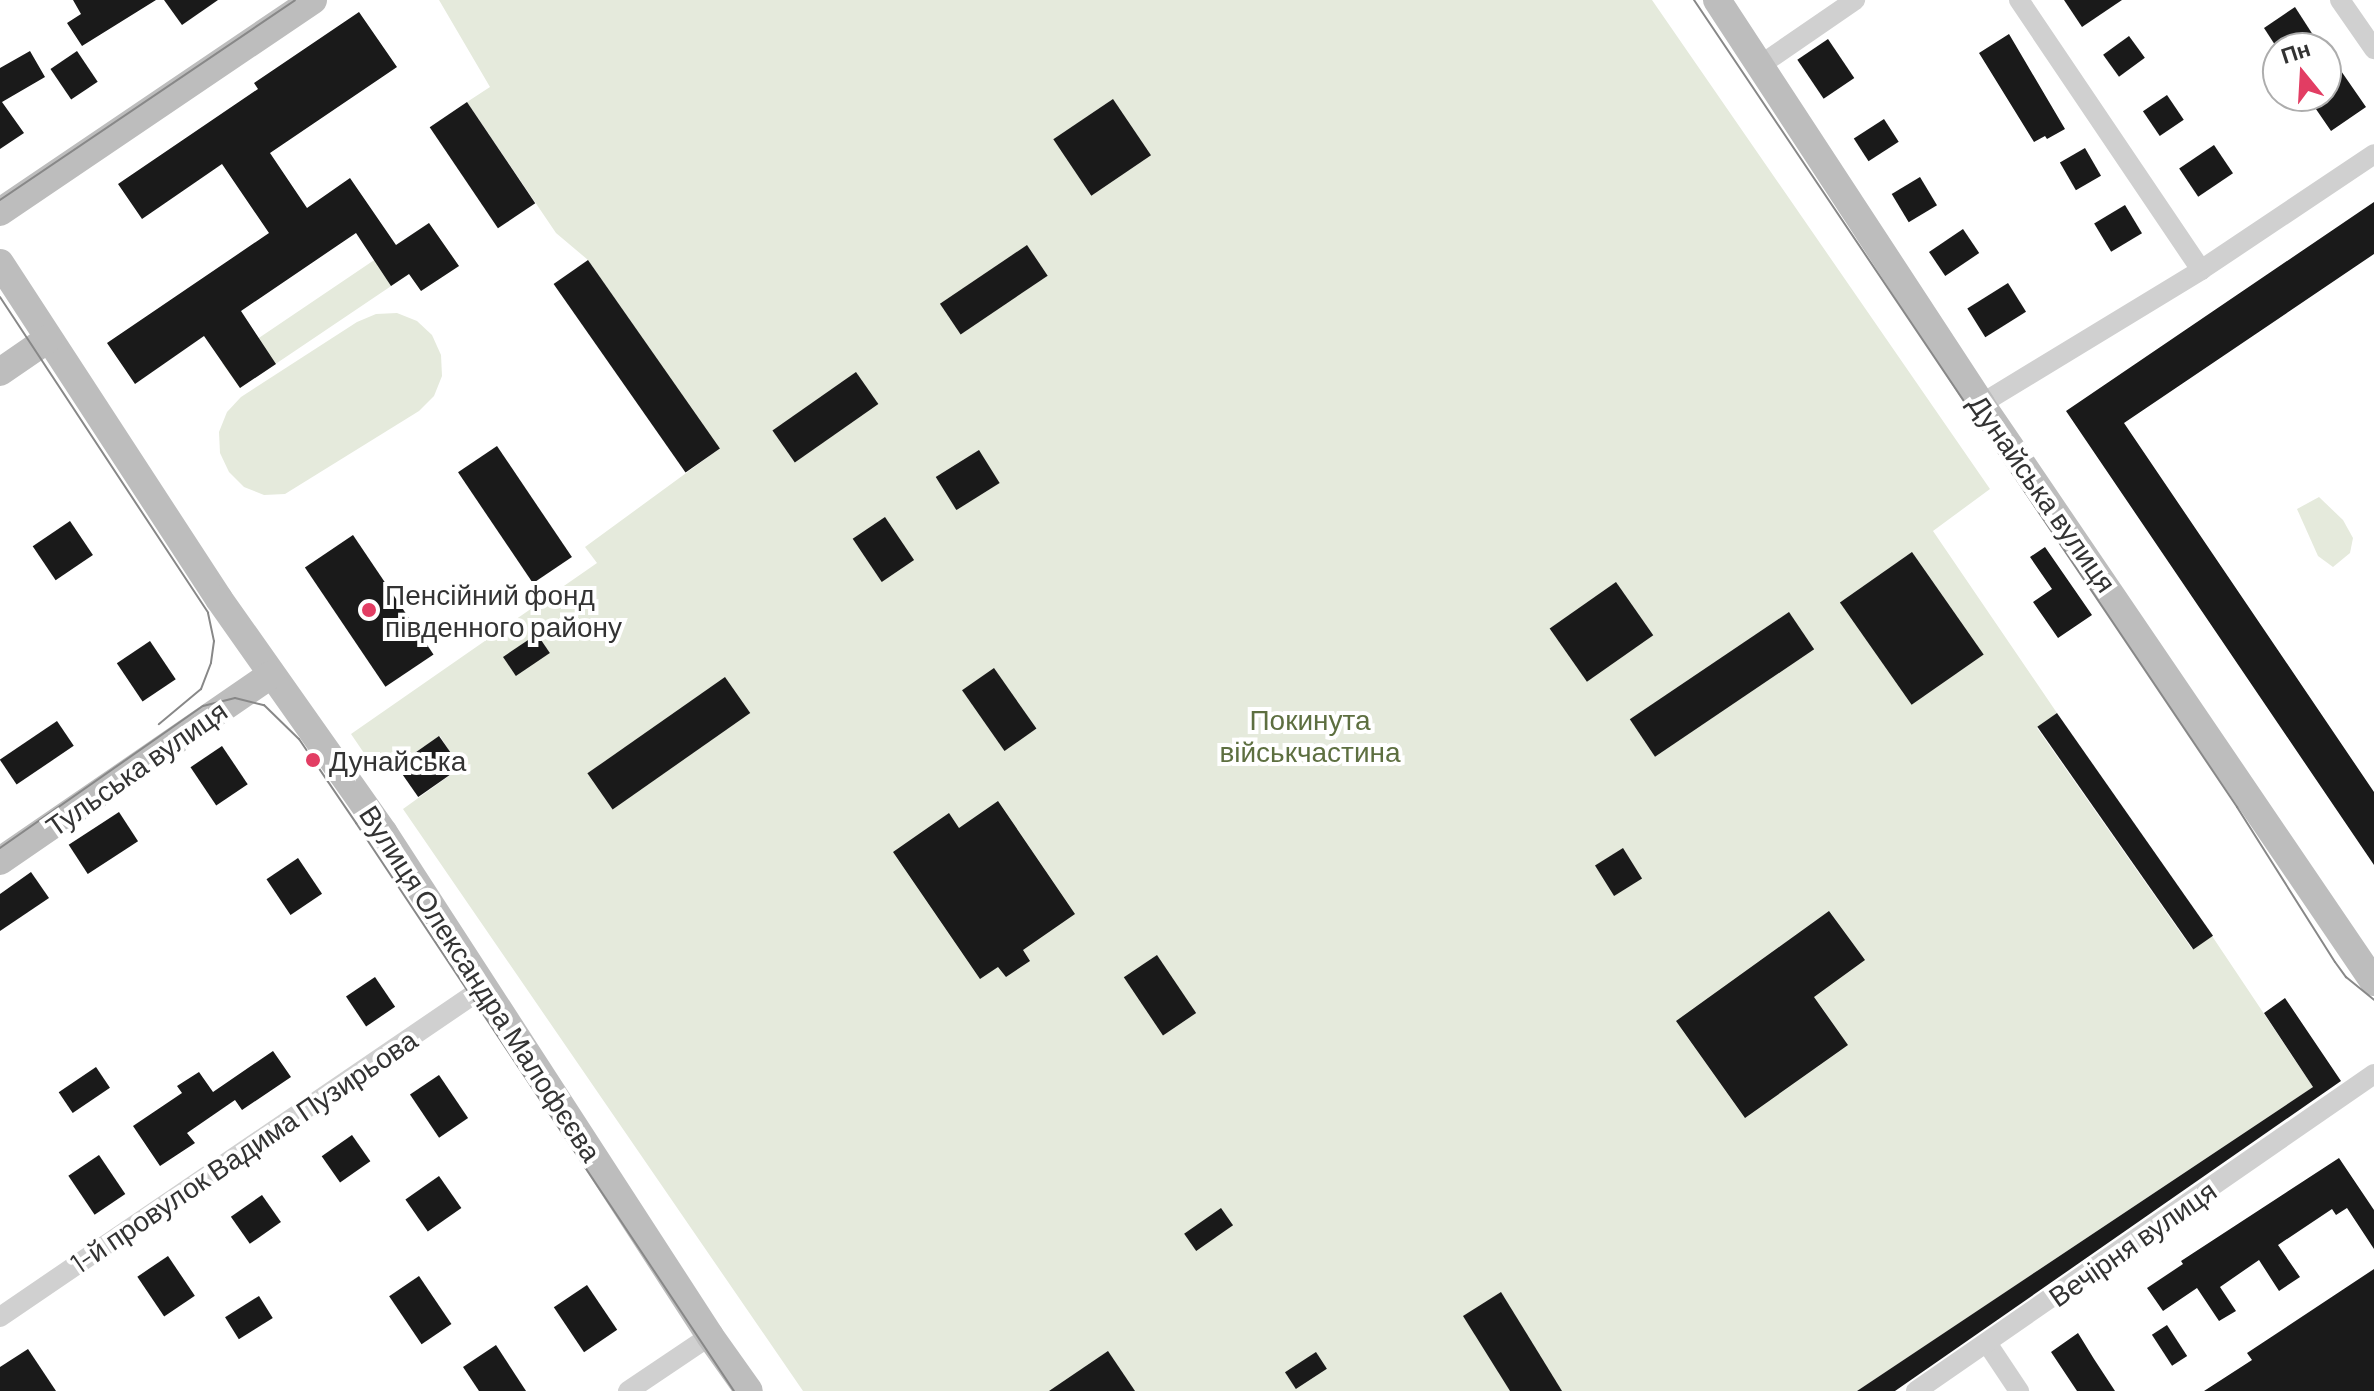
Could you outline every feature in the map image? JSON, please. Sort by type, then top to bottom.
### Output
[{"type":"street","points":[[0,212],[313,0]]},
{"type":"street","name":"Дунайська вулиця","points":[[1717,0],[1762,64],[1981,404],[2374,982]]},
{"type":"street","points":[[1762,64],[1855,0]]},
{"type":"street","points":[[2019,0],[2201,270]]},
{"type":"street","points":[[2340,0],[2374,49]]},
{"type":"street","points":[[1981,404],[2201,270],[2374,154]]},
{"type":"street","points":[[0,263],[48,339],[0,372]]},
{"type":"street","name":"Вулиця Олександра Малофєєва","points":[[48,339],[271,675],[376,821],[486,986],[710,1336],[749,1391]]},
{"type":"street","name":"Тульська вулиця","points":[[0,861],[271,675]]},
{"type":"street","name":"1-й провулок Вадима Пузирьова","points":[[0,1317],[486,986]]},
{"type":"street","name":"Вечірня вулиця","points":[[1916,1391],[2374,1074]]},
{"type":"street","points":[[628,1391],[710,1336]]},
{"type":"street","points":[[1987,1343],[2019,1391]]},
{"type":"green space","name":"Покинута військчастина","points":[[439,0],[1652,0],[1990,489],[1933,531],[2057,713],[2037,728],[2192,949],[2212,936],[2313,1087],[1857,1391],[803,1391],[403,809],[460,768],[440,736],[396,765],[389,754],[368,759],[351,734],[597,563],[585,547],[719,449],[588,260],[556,233],[467,102],[490,87]]},
{"type":"green space","points":[[429,223],[459,266],[421,291],[409,274],[240,388],[222,363]]},
{"type":"green space","points":[[397,313],[417,321],[432,335],[441,355],[442,376],[434,396],[419,411],[285,494],[264,495],[244,487],[229,472],[220,453],[219,432],[227,412],[241,397],[357,322],[376,314]]},
{"type":"green space","points":[[2319,497],[2343,520],[2353,538],[2350,553],[2333,567],[2318,556],[2297,509]]},
{"type":"building","points":[[73,0],[156,0],[82,46],[67,23],[81,14]]},
{"type":"building","points":[[164,0],[218,0],[182,25]]},
{"type":"building","points":[[2064,0],[2122,0],[2082,27]]},
{"type":"building","points":[[2295,7],[2311,32],[2267,32],[2264,28]]},
{"type":"building","points":[[359,12],[397,67],[270,153],[307,208],[350,178],[396,245],[429,223],[459,266],[421,291],[409,274],[391,286],[356,233],[241,311],[276,364],[240,388],[204,336],[135,384],[107,343],[269,233],[222,164],[142,219],[118,184],[258,89],[254,83]]},
{"type":"building","points":[[2009,34],[2065,129],[2047,139],[2045,136],[2034,142],[1979,53]]},
{"type":"building","points":[[2129,36],[2145,58],[2119,77],[2103,55]]},
{"type":"building","points":[[1828,39],[1854,78],[1824,99],[1797,60]]},
{"type":"building","points":[[30,51],[45,77],[2,102],[24,133],[0,149],[0,68]]},
{"type":"building","points":[[77,51],[98,82],[71,100],[50,69]]},
{"type":"building","points":[[2342,72],[2366,107],[2331,131],[2318,112],[2342,112]]},
{"type":"building","points":[[2167,95],[2184,120],[2160,136],[2143,111]]},
{"type":"building","points":[[1113,99],[1151,155],[1091,196],[1053,139]]},
{"type":"building","points":[[467,102],[535,203],[498,228],[430,127]]},
{"type":"building","points":[[1884,119],[1899,142],[1869,161],[1854,139]]},
{"type":"building","points":[[2214,145],[2233,173],[2198,197],[2179,168]]},
{"type":"building","points":[[2085,148],[2101,176],[2076,190],[2060,162]]},
{"type":"building","points":[[1920,177],[1937,205],[1909,222],[1892,194]]},
{"type":"building","points":[[2374,202],[2374,254],[2124,423],[2374,792],[2374,865],[2066,411]]},
{"type":"building","points":[[2125,205],[2142,233],[2111,252],[2094,224]]},
{"type":"building","points":[[1963,229],[1979,253],[1945,276],[1929,252]]},
{"type":"building","points":[[1027,245],[1048,276],[961,334],[940,304]]},
{"type":"building","points":[[588,260],[720,448],[686,472],[554,284]]},
{"type":"building","points":[[2008,283],[2026,312],[1985,337],[1967,308]]},
{"type":"building","points":[[856,372],[878,404],[795,462],[772,431]]},
{"type":"building","points":[[497,446],[572,557],[533,583],[458,472]]},
{"type":"building","points":[[979,450],[1000,483],[956,510],[936,477]]},
{"type":"building","points":[[885,517],[914,560],[882,582],[853,539]]},
{"type":"building","points":[[70,521],[93,555],[56,580],[33,546]]},
{"type":"building","name":"Пенсійний фонд південного району","points":[[353,535],[434,654],[385,687],[305,567]]},
{"type":"building","points":[[2045,547],[2092,615],[2058,638],[2033,602],[2052,589],[2030,557]]},
{"type":"building","points":[[1912,552],[1984,654],[1912,705],[1840,602]]},
{"type":"building","points":[[1616,582],[1653,635],[1587,682],[1550,628]]},
{"type":"building","points":[[1789,612],[1814,649],[1655,757],[1630,719]]},
{"type":"building","points":[[537,634],[550,653],[516,676],[503,657]]},
{"type":"building","points":[[150,641],[176,679],[143,702],[117,663]]},
{"type":"building","points":[[994,668],[1036,729],[1004,751],[962,690]]},
{"type":"building","points":[[725,677],[750,713],[613,809],[587,773]]},
{"type":"building","points":[[2057,713],[2213,936],[2193,950],[2037,727]]},
{"type":"building","points":[[57,721],[74,746],[17,784],[0,759]]},
{"type":"building","points":[[439,736],[461,767],[418,797],[396,766]]},
{"type":"building","points":[[222,746],[248,784],[216,805],[190,767]]},
{"type":"building","points":[[998,801],[1075,914],[1023,950],[1030,961],[1006,977],[998,967],[980,979],[893,852],[949,813],[959,828]]},
{"type":"building","points":[[119,812],[138,841],[88,874],[69,845]]},
{"type":"building","points":[[1623,848],[1642,879],[1614,896],[1595,865]]},
{"type":"building","points":[[298,858],[322,894],[291,915],[266,879]]},
{"type":"building","points":[[31,872],[49,898],[0,931],[0,894]]},
{"type":"building","points":[[1829,911],[1865,960],[1814,997],[1848,1045],[1745,1118],[1676,1021]]},
{"type":"building","points":[[1157,955],[1196,1013],[1163,1035],[1124,977]]},
{"type":"building","points":[[375,977],[395,1007],[366,1026],[346,997]]},
{"type":"building","points":[[2285,998],[2341,1081],[1895,1391],[1857,1391],[2313,1087],[2264,1013]]},
{"type":"building","points":[[273,1051],[291,1077],[242,1110],[235,1100],[187,1133],[195,1143],[160,1166],[133,1126],[182,1093],[177,1086],[199,1072],[213,1092]]},
{"type":"building","points":[[96,1067],[110,1088],[73,1113],[59,1092]]},
{"type":"building","points":[[439,1075],[468,1118],[439,1138],[410,1095]]},
{"type":"building","points":[[352,1135],[370,1161],[340,1182],[322,1156]]},
{"type":"building","points":[[99,1155],[125,1194],[95,1215],[68,1176]]},
{"type":"building","points":[[2339,1158],[2374,1210],[2374,1249],[2347,1208],[2336,1215],[2332,1209],[2278,1245],[2300,1277],[2279,1291],[2259,1260],[2220,1287],[2236,1311],[2219,1321],[2197,1288],[2163,1311],[2147,1288],[2183,1264],[2181,1261]]},
{"type":"building","points":[[439,1176],[461,1208],[428,1231],[405,1200]]},
{"type":"building","points":[[262,1195],[281,1222],[250,1244],[231,1217]]},
{"type":"building","points":[[1221,1208],[1233,1225],[1196,1251],[1184,1234]]},
{"type":"building","points":[[168,1256],[195,1296],[164,1316],[137,1277]]},
{"type":"building","points":[[2374,1269],[2374,1391],[2204,1391],[2252,1360],[2247,1353]]},
{"type":"building","points":[[419,1276],[451,1324],[422,1344],[389,1296]]},
{"type":"building","points":[[587,1285],[617,1330],[584,1352],[554,1307]]},
{"type":"building","points":[[1501,1292],[1562,1391],[1510,1391],[1463,1316]]},
{"type":"building","points":[[259,1296],[273,1318],[239,1339],[225,1317]]},
{"type":"building","points":[[2167,1325],[2187,1356],[2172,1366],[2152,1335]]},
{"type":"building","points":[[2078,1333],[2115,1391],[2077,1391],[2051,1352]]},
{"type":"building","points":[[496,1345],[526,1391],[479,1391],[463,1367]]},
{"type":"building","points":[[28,1349],[56,1391],[0,1391],[0,1367]]},
{"type":"building","points":[[1108,1351],[1135,1391],[1049,1391]]},
{"type":"building","points":[[1316,1352],[1327,1369],[1296,1389],[1285,1372]]},
{"type":"tram line","points":[[0,200],[295,0]]},
{"type":"tram line","points":[[1694,0],[2237,807],[2335,962],[2346,977],[2374,1000]]},
{"type":"tram line","points":[[0,297],[208,613],[214,641],[211,663],[201,689],[159,724]]},
{"type":"tram line","points":[[0,848],[203,706],[235,698],[264,705],[299,739],[734,1391]]},
{"type":"place","name":"Пенсійний фонд південного району","points":[[369,610]]},
{"type":"place","name":"Дунайська","points":[[313,760]]}]
